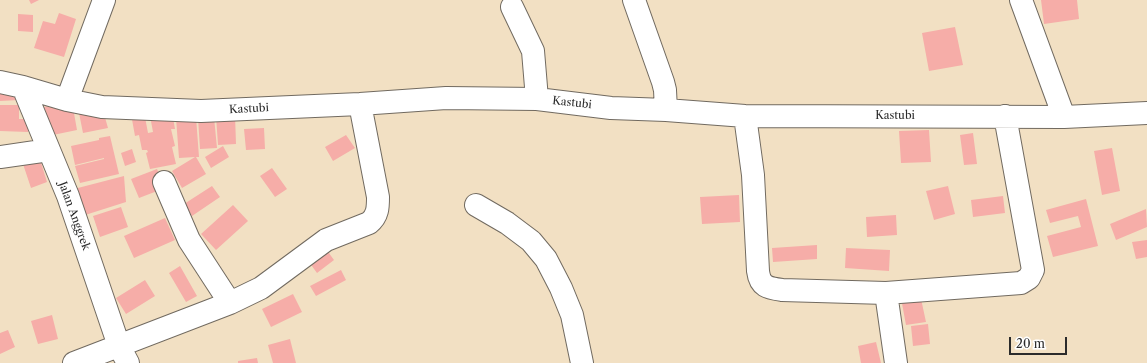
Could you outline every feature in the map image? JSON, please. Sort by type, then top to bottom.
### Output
[{"type":"street","points":[[67,100],[104,0]]},
{"type":"street","points":[[634,0],[663,82],[666,110]]},
{"type":"street","points":[[1021,0],[1064,117]]},
{"type":"street","points":[[512,7],[533,51],[537,99]]},
{"type":"street","name":"Kastubi","points":[[0,82],[67,100],[102,106],[201,111],[360,104],[446,98],[537,99],[611,108],[666,110],[744,116],[1064,117],[1147,113]]},
{"type":"street","name":"Jalan Anggrek","points":[[23,87],[68,196],[123,355]]},
{"type":"street","points":[[74,363],[123,355],[261,288],[326,240],[373,220],[378,209],[378,197],[360,104]]},
{"type":"street","points":[[744,116],[753,175],[758,271],[759,279],[762,283],[771,288],[782,290],[886,293],[1021,283],[1029,278],[1033,270],[1005,116]]},
{"type":"street","points":[[0,157],[49,150]]},
{"type":"street","points":[[164,182],[189,240],[230,303]]},
{"type":"street","points":[[476,205],[507,223],[532,241],[546,259],[561,288],[572,315],[582,363]]},
{"type":"street","points":[[886,293],[896,363]]},
{"type":"building","points":[[29,0],[39,0],[31,4]]},
{"type":"building","points":[[1041,0],[1077,0],[1079,19],[1044,24]]},
{"type":"building","points":[[59,13],[76,19],[64,57],[34,48],[43,21],[55,24]]},
{"type":"building","points":[[18,14],[33,15],[33,32],[18,31]]},
{"type":"building","points":[[955,27],[963,65],[929,71],[922,33]]},
{"type":"building","points":[[0,84],[18,88],[19,100],[0,101]]},
{"type":"building","points":[[72,102],[77,130],[48,136],[42,107]]},
{"type":"building","points":[[77,103],[102,107],[108,128],[83,133]]},
{"type":"building","points":[[0,105],[19,105],[19,119],[28,119],[28,132],[0,131]]},
{"type":"building","points":[[144,112],[148,133],[153,132],[150,116],[172,112],[175,129],[171,129],[175,146],[172,147],[176,164],[150,169],[146,153],[148,152],[147,150],[142,150],[139,135],[135,136],[131,114]]},
{"type":"building","points":[[235,115],[236,144],[218,145],[216,116]]},
{"type":"building","points":[[196,117],[199,157],[196,157],[206,174],[182,188],[172,171],[195,157],[179,158],[176,118]]},
{"type":"building","points":[[214,117],[217,148],[200,149],[198,118]]},
{"type":"building","points":[[264,128],[265,149],[246,150],[244,129]]},
{"type":"building","points":[[929,130],[931,162],[901,163],[899,131]]},
{"type":"building","points":[[973,133],[977,164],[964,165],[960,135]]},
{"type":"building","points":[[346,135],[355,148],[333,161],[325,147]]},
{"type":"building","points":[[110,136],[119,174],[80,183],[75,166],[104,158],[75,165],[71,146]]},
{"type":"building","points":[[223,146],[229,157],[211,168],[205,157]]},
{"type":"building","points":[[1112,148],[1120,191],[1102,195],[1094,151]]},
{"type":"building","points":[[132,149],[136,162],[125,166],[121,153]]},
{"type":"building","points":[[39,156],[47,182],[31,188],[22,161]]},
{"type":"building","points":[[272,168],[287,189],[275,197],[260,176]]},
{"type":"building","points":[[157,169],[165,188],[139,198],[131,179]]},
{"type":"building","points":[[124,176],[126,202],[82,216],[74,189]]},
{"type":"building","points":[[212,186],[220,197],[192,216],[184,204]]},
{"type":"building","points":[[948,186],[955,214],[934,220],[926,191]]},
{"type":"building","points":[[739,195],[740,222],[702,224],[700,197]]},
{"type":"building","points":[[1003,196],[1005,213],[973,217],[971,200]]},
{"type":"building","points":[[1086,199],[1098,246],[1053,257],[1047,236],[1081,227],[1078,216],[1050,223],[1046,210]]},
{"type":"building","points":[[233,205],[248,221],[216,250],[201,234]]},
{"type":"building","points":[[121,207],[128,227],[100,237],[93,216]]},
{"type":"building","points":[[1146,209],[1147,227],[1116,240],[1110,224]]},
{"type":"building","points":[[896,215],[897,235],[867,237],[866,217]]},
{"type":"building","points":[[165,218],[175,240],[134,258],[124,236]]},
{"type":"building","points":[[1147,240],[1147,257],[1136,259],[1132,242]]},
{"type":"building","points":[[817,245],[817,259],[773,262],[772,248]]},
{"type":"building","points":[[846,248],[890,250],[889,271],[845,268]]},
{"type":"building","points":[[326,249],[334,260],[317,273],[309,262]]},
{"type":"building","points":[[180,266],[197,296],[186,302],[169,273]]},
{"type":"building","points":[[341,270],[346,280],[316,296],[310,286]]},
{"type":"building","points":[[145,280],[155,296],[126,314],[116,298]]},
{"type":"building","points":[[293,294],[302,312],[271,327],[262,309]]},
{"type":"building","points":[[920,294],[926,322],[906,325],[901,298]]},
{"type":"building","points":[[52,315],[58,339],[38,344],[31,321]]},
{"type":"building","points":[[928,324],[930,344],[913,346],[911,326]]},
{"type":"building","points":[[8,330],[15,347],[0,354],[0,333]]},
{"type":"building","points":[[290,339],[296,363],[273,363],[268,345]]},
{"type":"building","points":[[876,342],[881,363],[861,363],[858,346]]},
{"type":"building","points":[[257,358],[258,363],[238,363],[238,361]]}]
